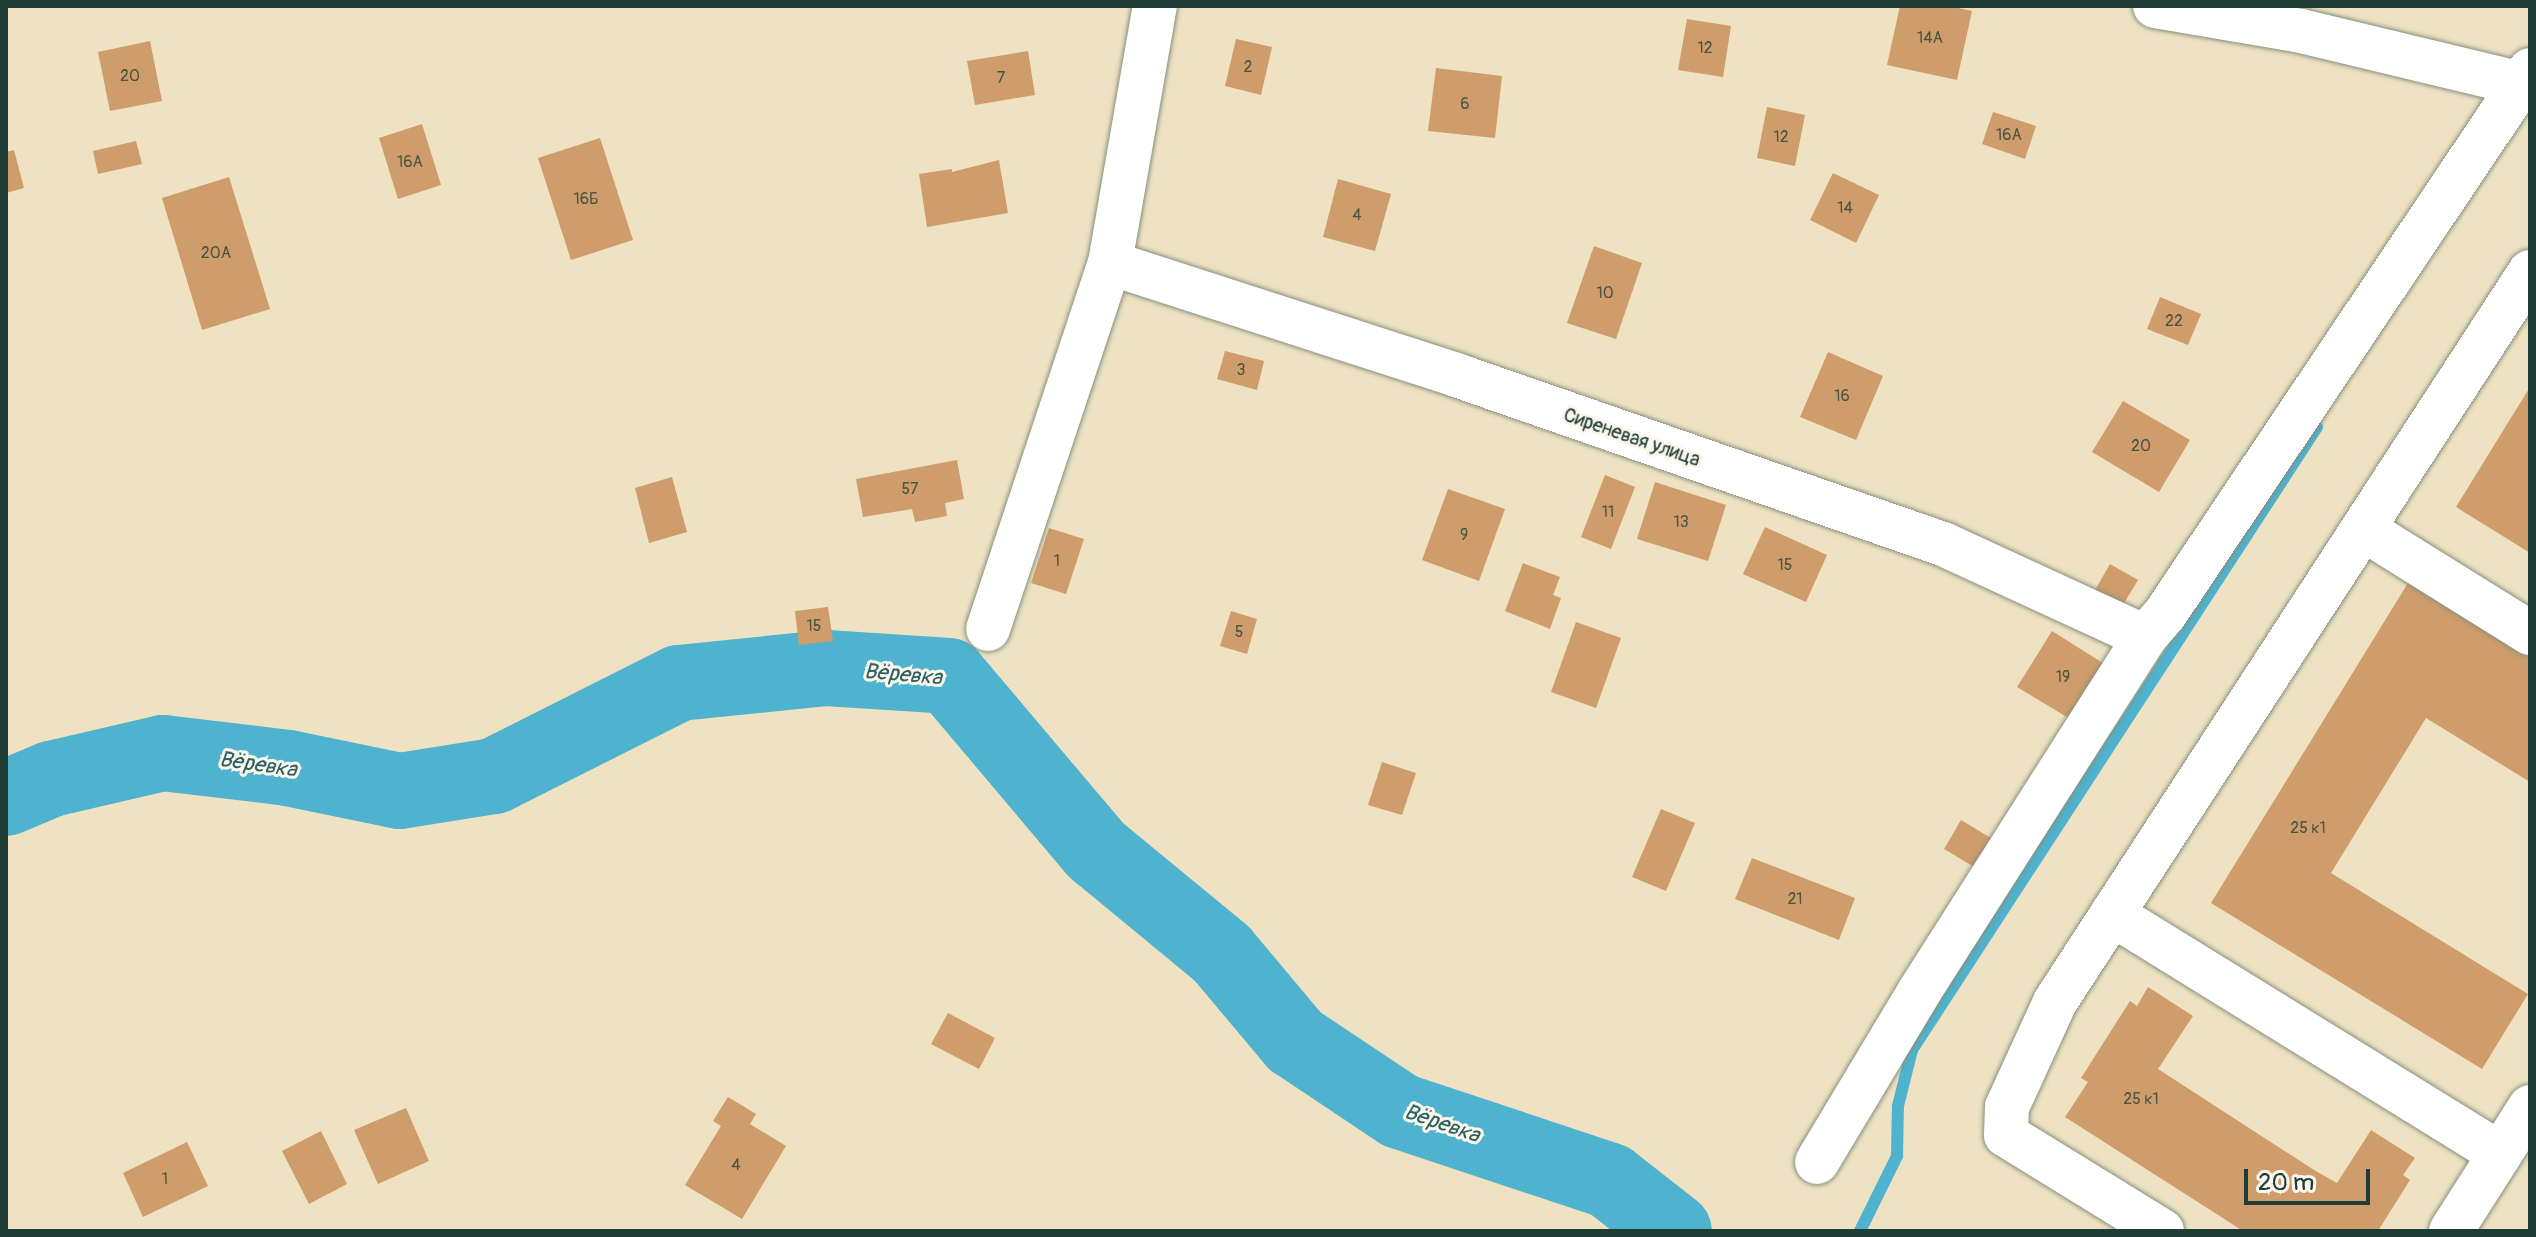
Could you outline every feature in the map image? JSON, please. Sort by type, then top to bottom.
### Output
[{"type":"street","points":[[988,629],[1110,263],[1155,6]]},
{"type":"street","points":[[1817,1162],[1919,992],[2145,637],[2174,602],[2526,77],[2301,31],[2155,6]]},
{"type":"street","name":"Сиреневая улица","points":[[1110,263],[1456,375],[1943,544],[2145,637]]},
{"type":"street","points":[[2162,1231],[2006,1135],[2007,1107],[2055,1002],[2530,272]]},
{"type":"street","points":[[2363,529],[2530,633]]},
{"type":"street","points":[[2112,914],[2500,1154]]},
{"type":"street","points":[[2451,1231],[2530,1107]]},
{"type":"building","points":[[1900,6],[1949,6],[1972,11],[1957,80],[1887,65]]},
{"type":"building","points":[[1687,19],[1731,26],[1723,77],[1678,70]]},
{"type":"building","points":[[1236,39],[1272,47],[1261,95],[1225,86]]},
{"type":"building","points":[[150,41],[162,101],[110,111],[98,52]]},
{"type":"building","points":[[1028,51],[1035,95],[975,105],[967,61]]},
{"type":"building","points":[[1436,68],[1502,76],[1495,138],[1428,131]]},
{"type":"building","points":[[1767,107],[1805,115],[1795,166],[1757,158]]},
{"type":"building","points":[[1993,112],[2036,126],[2025,159],[1982,144]]},
{"type":"building","points":[[422,124],[441,185],[398,199],[379,138]]},
{"type":"building","points":[[600,138],[633,240],[571,260],[538,158]]},
{"type":"building","points":[[136,141],[142,164],[98,174],[93,151]]},
{"type":"building","points":[[14,150],[24,188],[6,193],[6,152]]},
{"type":"building","points":[[999,160],[1008,213],[927,227],[919,174],[952,169],[952,172]]},
{"type":"building","points":[[1833,173],[1879,195],[1856,243],[1810,220]]},
{"type":"building","points":[[229,177],[270,309],[202,330],[162,198]]},
{"type":"building","points":[[1338,179],[1391,194],[1375,251],[1323,237]]},
{"type":"building","points":[[1594,246],[1642,263],[1616,339],[1567,323]]},
{"type":"building","points":[[2160,297],[2201,314],[2188,345],[2147,329]]},
{"type":"building","points":[[1225,351],[1264,361],[1257,390],[1217,379]]},
{"type":"building","points":[[1828,352],[1883,376],[1856,440],[1800,417]]},
{"type":"building","points":[[2530,387],[2530,553],[2456,507]]},
{"type":"building","points":[[2123,401],[2190,440],[2159,492],[2092,452]]},
{"type":"building","points":[[957,460],[964,499],[945,503],[947,516],[915,522],[912,509],[863,517],[856,479]]},
{"type":"building","points":[[1605,475],[1635,487],[1611,549],[1581,537]]},
{"type":"building","points":[[672,477],[687,532],[649,543],[635,488]]},
{"type":"building","points":[[1655,482],[1726,505],[1708,561],[1637,539]]},
{"type":"building","points":[[1448,489],[1505,509],[1479,581],[1422,560]]},
{"type":"building","points":[[1765,527],[1827,555],[1806,602],[1743,574]]},
{"type":"building","points":[[1049,528],[1084,539],[1066,594],[1031,583]]},
{"type":"building","points":[[1523,563],[1560,577],[1553,595],[1561,598],[1550,629],[1505,611]]},
{"type":"building","points":[[2110,564],[2138,580],[2118,613],[2091,597]]},
{"type":"building","points":[[2408,583],[2530,658],[2530,782],[2426,718],[2331,873],[2528,994],[2482,1069],[2211,903]]},
{"type":"building","points":[[828,607],[833,641],[799,645],[795,611]]},
{"type":"building","points":[[1231,611],[1257,619],[1247,654],[1220,646]]},
{"type":"building","points":[[1576,622],[1621,638],[1596,708],[1551,692]]},
{"type":"building","points":[[2052,631],[2109,667],[2075,722],[2017,687]]},
{"type":"building","points":[[1382,762],[1416,773],[1402,815],[1368,805]]},
{"type":"building","points":[[1661,809],[1695,823],[1666,891],[1632,877]]},
{"type":"building","points":[[1961,820],[1991,838],[1974,867],[1944,849]]},
{"type":"building","points":[[1752,858],[1855,898],[1839,940],[1735,899]]},
{"type":"building","points":[[2148,987],[2193,1016],[2158,1069],[2314,1170],[2337,1183],[2371,1130],[2415,1158],[2403,1175],[2410,1180],[2378,1231],[2243,1231],[2065,1117],[2088,1082],[2081,1078],[2130,1001],[2137,1006]]},
{"type":"building","points":[[948,1013],[995,1038],[979,1069],[931,1044]]},
{"type":"building","points":[[728,1097],[756,1114],[750,1124],[786,1146],[742,1219],[685,1185],[721,1126],[713,1121]]},
{"type":"building","points":[[406,1108],[429,1161],[378,1184],[354,1130]]},
{"type":"building","points":[[321,1131],[347,1184],[309,1204],[282,1151]]},
{"type":"building","points":[[187,1142],[208,1186],[143,1217],[123,1173]]},
{"type":"waterway","points":[[1860,1231],[1897,1156],[1898,1106],[1912,1050],[2317,427]]},
{"type":"waterway","name":"Вёревка","points":[[6,798],[51,779],[163,753],[288,768],[400,791],[494,776],[679,683],[826,668],[949,676],[1096,850],[1222,954],[1295,1041],[1400,1111],[1610,1181],[1674,1231]]}]
